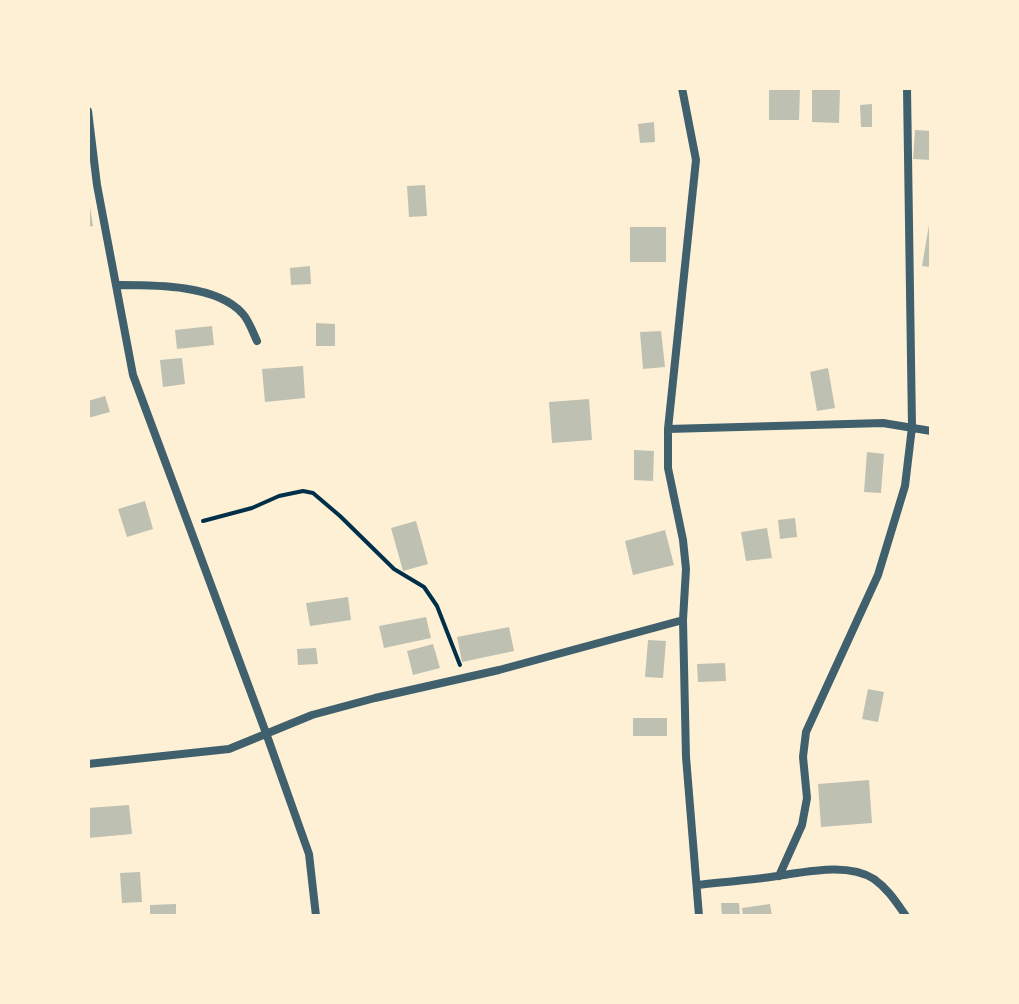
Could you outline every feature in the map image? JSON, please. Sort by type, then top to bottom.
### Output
[{"type":"street","points":[[682,88],[696,160],[668,429],[668,468],[686,569],[683,620],[686,757],[699,916]]},
{"type":"street","points":[[779,876],[802,825],[807,798],[803,757],[806,732],[878,575],[905,486],[912,427],[907,88]]},
{"type":"street","points":[[88,111],[97,185],[133,375],[309,854],[316,916]]},
{"type":"street","points":[[116,285],[158,285],[222,298],[242,313],[257,341]]},
{"type":"street","points":[[668,429],[883,423],[931,431]]},
{"type":"street","points":[[88,764],[229,749],[312,715],[683,620]]},
{"type":"street","points":[[697,885],[806,870],[849,871],[871,877],[889,891],[906,916]]},
{"type":"path","points":[[189,526],[252,508],[279,496],[303,491],[313,493],[394,569],[424,587],[437,606],[465,678]]},
{"type":"building","points":[[769,88],[800,88],[799,120],[769,120]]},
{"type":"building","points":[[812,89],[840,89],[839,123],[812,122]]},
{"type":"building","points":[[872,104],[872,127],[861,127],[860,105]]},
{"type":"building","points":[[654,122],[655,142],[640,143],[638,124]]},
{"type":"building","points":[[915,130],[931,131],[931,160],[913,159]]},
{"type":"building","points":[[425,185],[427,216],[409,217],[407,186]]},
{"type":"building","points":[[88,207],[93,226],[88,227]]},
{"type":"building","points":[[931,225],[931,267],[922,266]]},
{"type":"building","points":[[630,227],[666,227],[666,262],[630,262]]},
{"type":"building","points":[[310,266],[311,284],[291,285],[290,268]]},
{"type":"building","points":[[316,323],[335,324],[335,346],[316,346]]},
{"type":"building","points":[[212,326],[214,345],[177,349],[175,330]]},
{"type":"building","points":[[661,331],[665,367],[643,369],[640,332]]},
{"type":"building","points":[[182,358],[185,384],[163,387],[160,360]]},
{"type":"building","points":[[303,366],[305,398],[265,402],[262,369]]},
{"type":"building","points":[[828,368],[835,408],[817,411],[810,372]]},
{"type":"building","points":[[105,396],[110,412],[88,418],[88,401]]},
{"type":"building","points":[[589,399],[592,440],[552,443],[549,402]]},
{"type":"building","points":[[634,450],[654,451],[653,481],[634,480]]},
{"type":"building","points":[[867,452],[884,454],[881,493],[864,492]]},
{"type":"building","points":[[145,501],[153,529],[127,537],[118,509]]},
{"type":"building","points":[[795,518],[797,537],[780,539],[778,520]]},
{"type":"building","points":[[416,521],[428,564],[403,571],[391,528]]},
{"type":"building","points":[[767,528],[772,558],[746,561],[741,532]]},
{"type":"building","points":[[665,530],[674,565],[633,575],[625,541]]},
{"type":"building","points":[[348,597],[351,620],[310,626],[306,603]]},
{"type":"building","points":[[426,617],[431,638],[384,648],[379,626]]},
{"type":"building","points":[[509,627],[514,651],[462,662],[457,637]]},
{"type":"building","points":[[648,640],[666,641],[663,678],[645,677]]},
{"type":"building","points":[[433,644],[440,668],[413,675],[407,651]]},
{"type":"building","points":[[316,648],[318,664],[298,665],[297,649]]},
{"type":"building","points":[[725,663],[726,681],[698,682],[697,664]]},
{"type":"building","points":[[868,689],[884,692],[878,722],[862,719]]},
{"type":"building","points":[[633,718],[667,718],[667,736],[633,736]]},
{"type":"building","points":[[869,780],[872,823],[821,827],[818,784]]},
{"type":"building","points":[[129,805],[132,834],[88,838],[88,808]]},
{"type":"building","points":[[140,872],[142,902],[122,903],[120,873]]},
{"type":"building","points":[[721,903],[739,903],[740,916],[722,916]]},
{"type":"building","points":[[176,904],[176,916],[150,916],[150,905]]},
{"type":"building","points":[[770,904],[772,916],[743,916],[742,908]]}]
